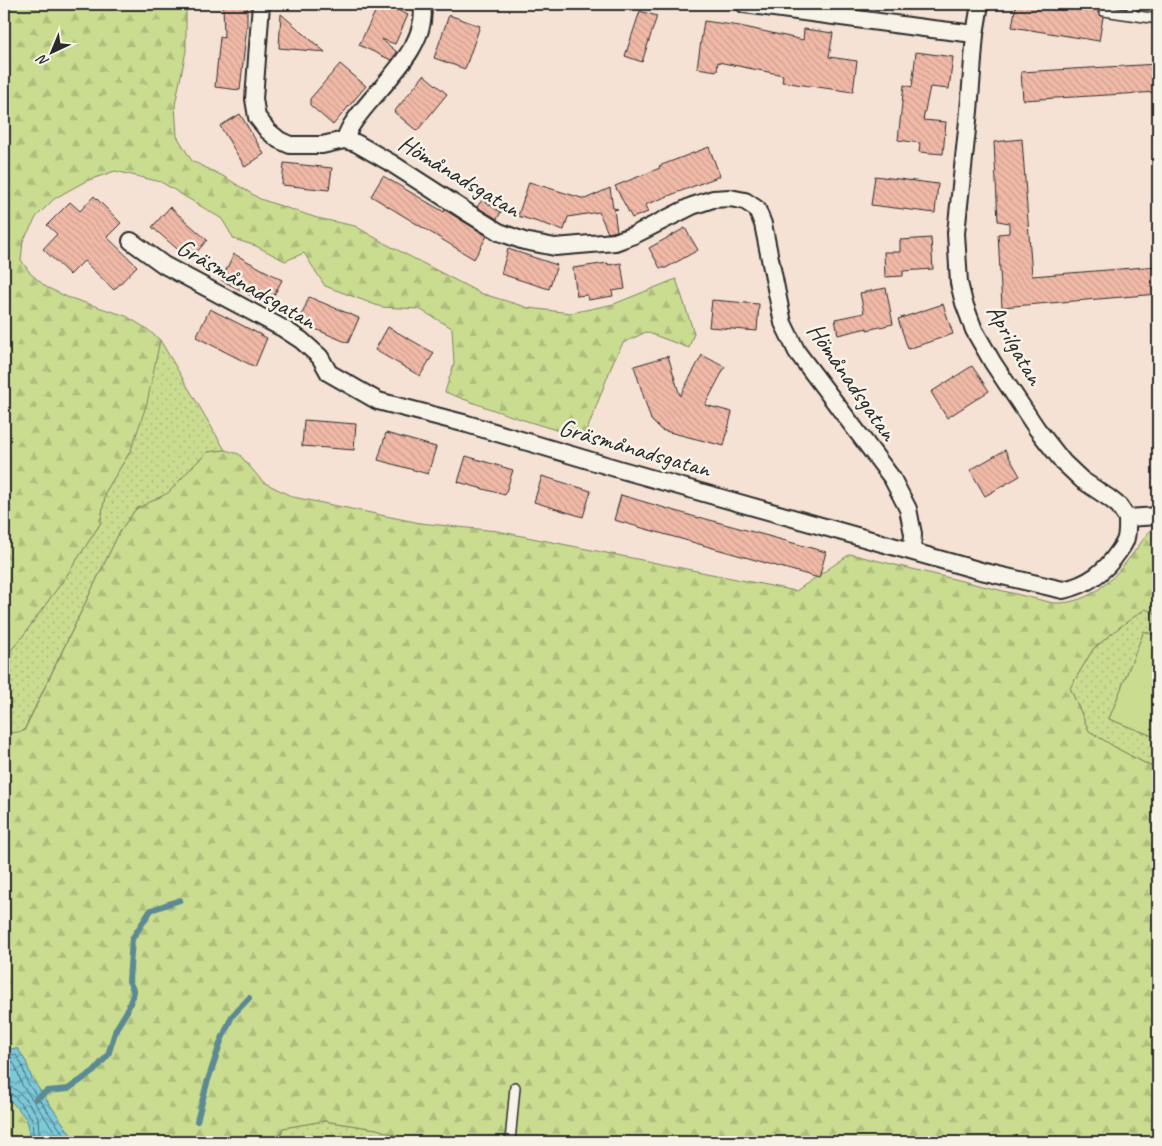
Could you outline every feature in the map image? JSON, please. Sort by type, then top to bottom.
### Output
[{"type":"street","points":[[261,4],[254,99],[257,117],[268,131],[279,140],[290,145],[322,145],[344,140],[352,124],[404,62],[416,41],[422,25],[422,4]]},
{"type":"street","points":[[744,4],[975,34]]},
{"type":"street","name":"Aprilgatan","points":[[980,4],[975,34],[956,233],[959,283],[964,303],[974,330],[993,363],[1037,428],[1063,462],[1082,480],[1109,498],[1127,518]]},
{"type":"street","name":"Hömånadsgatan","points":[[344,140],[356,143],[391,163],[500,232],[524,241],[555,247],[616,242],[634,236],[692,206],[713,198],[730,198],[745,201],[757,209],[763,224],[783,323],[797,352],[892,478],[908,510],[912,534],[912,550]]},
{"type":"street","name":"Gräsmånadsgatan","points":[[131,241],[164,265],[301,340],[320,357],[329,373],[378,401],[468,424],[622,470],[982,571],[1063,590],[1076,588],[1105,570],[1114,558],[1125,541],[1127,518]]},
{"type":"street","points":[[1127,518],[1158,516]]},
{"type":"lane","points":[[1131,14],[1133,4]]},
{"type":"lane","points":[[1104,11],[1158,19]]},
{"type":"lane","points":[[510,1142],[515,1087]]},
{"type":"green space","points":[[4,4],[186,4],[186,51],[175,105],[177,136],[192,161],[223,176],[260,199],[317,218],[355,226],[480,293],[529,308],[571,313],[614,304],[676,279],[694,333],[689,348],[646,332],[623,343],[614,360],[584,438],[514,417],[445,392],[454,363],[452,328],[419,309],[381,307],[325,286],[304,253],[285,261],[256,246],[234,239],[222,219],[161,182],[115,171],[86,181],[54,199],[37,216],[23,241],[21,260],[30,273],[46,287],[67,297],[126,316],[160,340],[147,403],[131,450],[106,491],[100,524],[69,572],[20,640],[4,658]]},
{"type":"green space","points":[[160,340],[225,450],[208,452],[168,494],[136,509],[120,531],[23,732],[4,734],[4,658],[20,640],[69,572],[100,524],[106,491],[131,450]]},
{"type":"green space","points":[[225,450],[239,454],[263,482],[293,497],[420,523],[497,531],[796,591],[850,554],[1053,603],[1068,602],[1086,597],[1108,582],[1152,528],[1158,528],[1158,614],[1145,609],[1093,649],[1070,688],[1089,731],[1158,770],[1158,1142],[416,1142],[377,1129],[324,1121],[283,1128],[278,1142],[76,1142],[32,1079],[26,1062],[18,1049],[4,1048],[4,734],[24,731],[120,531],[136,509],[168,493],[208,452]]},
{"type":"green space","points":[[1145,609],[1158,614],[1158,637],[1144,631],[1109,719],[1158,738],[1158,770],[1089,731],[1070,688],[1093,649]]},
{"type":"green space","points":[[1144,631],[1158,637],[1158,738],[1109,719]]},
{"type":"green space","points":[[4,1094],[27,1120],[28,1132],[32,1142],[4,1142]]},
{"type":"green space","points":[[324,1121],[377,1129],[416,1142],[278,1142],[283,1128]]},
{"type":"water","points":[[4,1048],[18,1049],[26,1062],[32,1079],[76,1142],[32,1142],[28,1132],[27,1120],[4,1094]]},
{"type":"building","points":[[223,4],[247,4],[247,25],[240,90],[215,87],[220,37],[224,38]]},
{"type":"building","points":[[379,4],[385,4],[408,15],[395,44],[381,39],[397,52],[391,60],[359,45]]},
{"type":"building","points":[[1016,4],[1105,4],[1099,7],[1098,10],[1098,14],[1103,17],[1099,41],[1012,27]]},
{"type":"building","points":[[640,11],[657,16],[642,62],[625,56]]},
{"type":"building","points":[[281,14],[325,52],[279,48]]},
{"type":"building","points":[[449,15],[480,26],[465,69],[434,58]]},
{"type":"building","points":[[704,21],[740,26],[803,40],[804,29],[833,33],[829,57],[857,61],[853,92],[782,82],[783,75],[718,62],[717,71],[697,68]]},
{"type":"building","points":[[916,52],[953,57],[949,89],[930,87],[923,120],[946,122],[943,154],[919,152],[920,143],[898,140],[904,85],[912,87]]},
{"type":"building","points":[[340,64],[366,86],[333,125],[310,105],[310,99]]},
{"type":"building","points":[[1158,64],[1158,92],[1023,100],[1021,72]]},
{"type":"building","points":[[424,75],[447,94],[417,131],[394,112]]},
{"type":"building","points":[[240,114],[264,154],[245,167],[220,126]]},
{"type":"building","points":[[1022,139],[1032,276],[1158,266],[1158,294],[1002,307],[998,234],[1009,233],[1009,223],[998,221],[994,142]]},
{"type":"building","points":[[709,147],[720,176],[645,205],[648,212],[632,218],[615,186],[660,168],[659,166]]},
{"type":"building","points":[[284,163],[332,168],[329,190],[282,185]]},
{"type":"building","points":[[383,176],[444,212],[445,210],[487,236],[474,259],[371,196]]},
{"type":"building","points":[[875,176],[938,184],[935,213],[871,205]]},
{"type":"building","points":[[529,182],[585,199],[610,188],[613,208],[618,209],[614,210],[617,231],[608,233],[599,212],[568,217],[564,230],[518,216]]},
{"type":"building","points":[[94,196],[121,223],[107,237],[137,266],[114,290],[84,261],[70,275],[43,249],[57,234],[47,225],[70,202],[80,211]]},
{"type":"building","points":[[482,200],[501,212],[497,219],[477,207]]},
{"type":"building","points":[[170,207],[207,240],[190,260],[152,227]]},
{"type":"building","points":[[685,228],[698,250],[666,268],[660,268],[649,248]]},
{"type":"building","points":[[931,238],[933,269],[903,271],[903,276],[885,277],[884,252],[900,252],[900,240]]},
{"type":"building","points":[[508,249],[557,265],[549,289],[501,274]]},
{"type":"building","points":[[234,254],[282,280],[269,305],[221,280]]},
{"type":"building","points":[[608,263],[608,265],[621,263],[625,289],[612,291],[613,296],[588,300],[587,295],[577,296],[573,268]]},
{"type":"building","points":[[886,288],[893,324],[838,335],[835,319],[864,313],[860,293]]},
{"type":"building","points":[[309,297],[359,318],[348,343],[299,322]]},
{"type":"building","points":[[712,300],[759,304],[757,331],[709,327]]},
{"type":"building","points":[[943,304],[953,334],[908,349],[898,319]]},
{"type":"building","points":[[210,309],[267,338],[255,367],[196,337]]},
{"type":"building","points":[[388,327],[434,353],[420,376],[375,350]]},
{"type":"building","points":[[702,355],[725,367],[705,405],[732,412],[724,446],[661,430],[651,420],[634,366],[668,356],[680,396]]},
{"type":"building","points":[[972,366],[989,391],[947,418],[931,392]]},
{"type":"building","points":[[304,420],[356,424],[354,450],[302,446]]},
{"type":"building","points":[[386,433],[436,447],[428,474],[378,460]]},
{"type":"building","points":[[1005,450],[1020,476],[985,496],[970,470]]},
{"type":"building","points":[[466,456],[513,470],[505,495],[458,482]]},
{"type":"building","points":[[542,476],[591,491],[583,517],[534,502]]},
{"type":"building","points":[[621,495],[826,552],[819,578],[614,520]]},
{"type":"waterway","points":[[36,1099],[47,1091],[68,1089],[94,1071],[108,1055],[116,1029],[127,1011],[134,992],[129,981],[132,939],[151,910],[180,900]]},
{"type":"waterway","points":[[197,1121],[221,1041],[232,1016],[249,998]]}]
